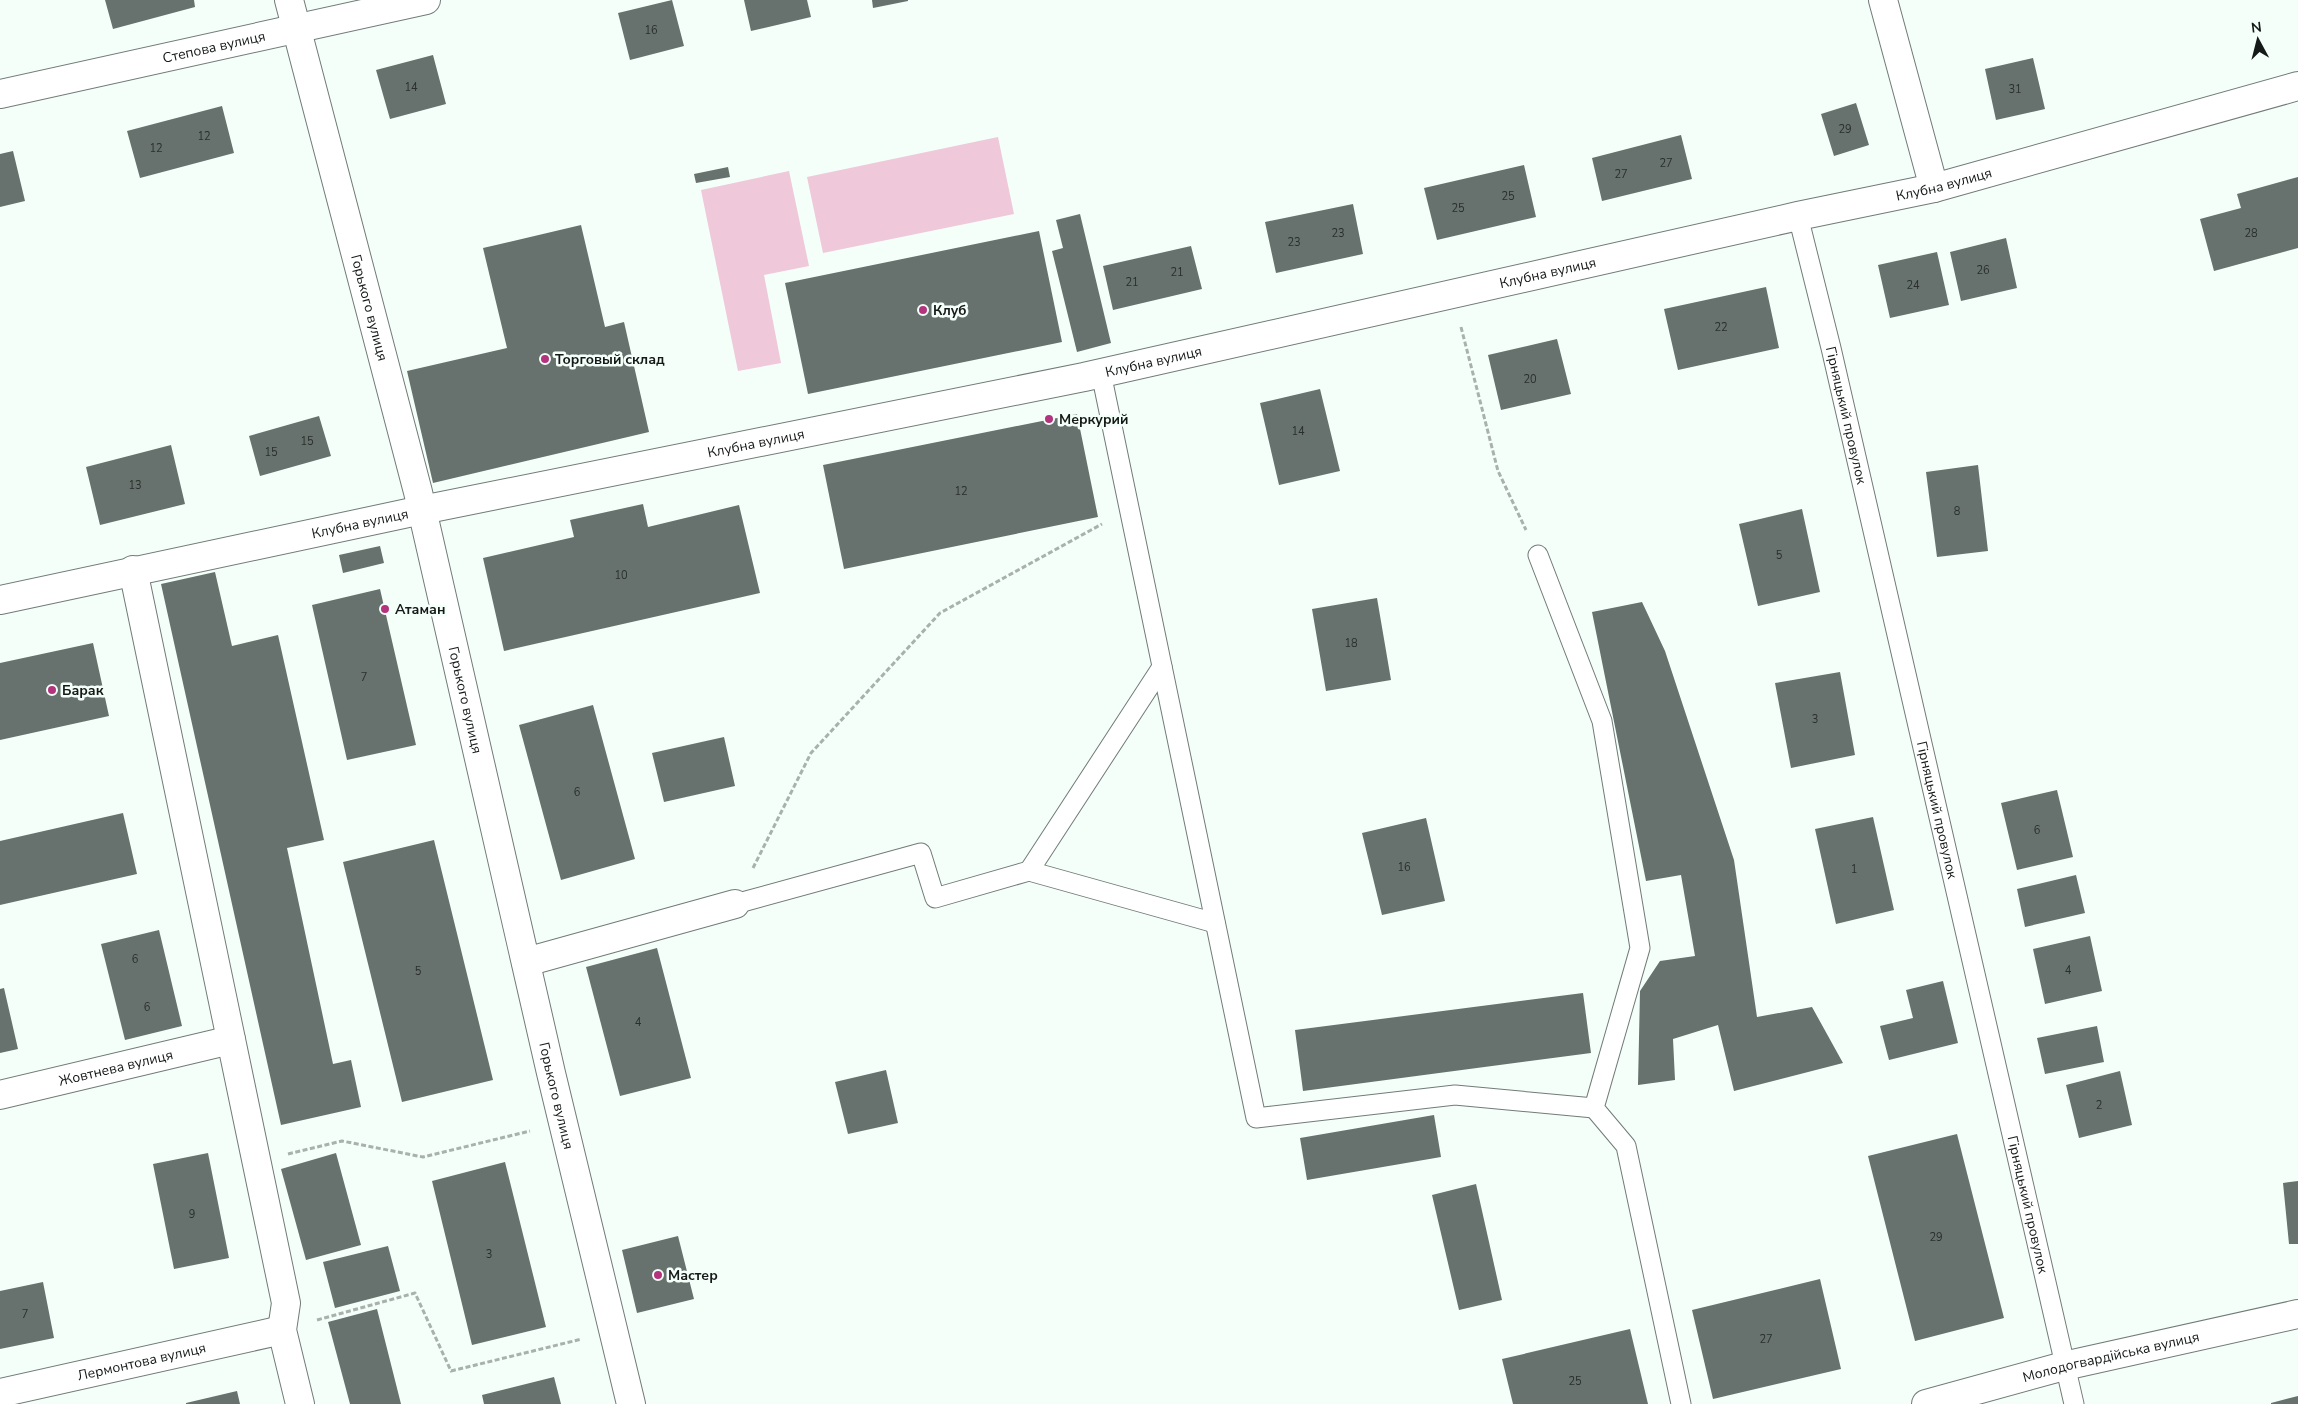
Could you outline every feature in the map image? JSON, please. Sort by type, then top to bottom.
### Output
[{"type":"street","name":"Горького вулиця","points":[[289,0],[422,510],[526,962],[631,1404]]},
{"type":"street","name":"Степова вулиця","points":[[0,94],[426,0]]},
{"type":"street","points":[[1883,0],[1934,188]]},
{"type":"street","name":"Клубна вулиця","points":[[0,600],[133,570],[422,510],[1101,373],[1798,216],[1934,188],[2298,86]]},
{"type":"street","points":[[133,570],[258,1162],[286,1303],[282,1330],[300,1404]]},
{"type":"street","points":[[526,962],[735,904]]},
{"type":"street","name":"Жовтнева вулиця","points":[[0,1095],[231,1040]]},
{"type":"street","name":"Молодогвардійська вулиця","points":[[1926,1404],[2064,1366],[2298,1314]]},
{"type":"street","name":"Лермонтова вулиця","points":[[0,1393],[282,1330]]},
{"type":"lane","name":"Гірняцький провулок","points":[[1798,216],[1831,348],[2074,1404]]},
{"type":"lane","points":[[1101,373],[1256,1118],[1455,1095],[1594,1108],[1626,1146],[1681,1404]]},
{"type":"lane","points":[[1538,555],[1602,722],[1640,948],[1594,1108]]},
{"type":"lane","points":[[1029,870],[1162,667]]},
{"type":"lane","points":[[735,904],[921,853],[935,898],[1029,870],[1215,923]]},
{"type":"path","points":[[1452,294],[1498,471],[1538,555]]},
{"type":"path","points":[[735,904],[811,753],[940,614],[1107,522]]},
{"type":"path","points":[[258,1162],[342,1141],[422,1157],[537,1129]]},
{"type":"path","points":[[282,1330],[415,1293],[450,1371],[588,1338]]},
{"type":"shaded area","points":[[998,137],[1014,214],[823,253],[807,177]]},
{"type":"shaded area","points":[[789,171],[809,266],[764,275],[781,363],[738,371],[701,190]]},
{"type":"building","points":[[105,0],[194,0],[195,7],[113,29]]},
{"type":"building","points":[[672,0],[684,46],[630,60],[618,13]]},
{"type":"building","points":[[744,0],[807,0],[811,17],[751,31]]},
{"type":"building","points":[[872,0],[908,0],[908,1],[873,8]]},
{"type":"building","points":[[433,55],[446,104],[390,119],[376,70]]},
{"type":"building","points":[[2033,58],[2045,109],[1996,120],[1985,69]]},
{"type":"building","points":[[1856,103],[1869,145],[1834,156],[1821,114]]},
{"type":"building","points":[[222,106],[234,153],[140,178],[127,131]]},
{"type":"building","points":[[1681,135],[1692,179],[1602,201],[1592,158]]},
{"type":"building","points":[[13,151],[25,201],[0,207],[0,154]]},
{"type":"building","points":[[1524,165],[1536,217],[1437,240],[1424,188]]},
{"type":"building","points":[[728,167],[730,177],[696,183],[694,174]]},
{"type":"building","points":[[2298,177],[2298,248],[2214,271],[2200,219],[2241,208],[2237,194]]},
{"type":"building","points":[[1353,204],[1363,254],[1276,273],[1265,222]]},
{"type":"building","points":[[1080,214],[1111,343],[1077,352],[1052,251],[1063,248],[1056,220]]},
{"type":"building","name":"Торговый склад","points":[[581,225],[605,327],[624,322],[649,432],[433,483],[407,371],[507,348],[483,248]]},
{"type":"building","name":"Клуб","points":[[1039,231],[1062,342],[808,394],[785,283]]},
{"type":"building","points":[[2006,238],[2017,288],[1961,301],[1950,252]]},
{"type":"building","points":[[1191,246],[1202,289],[1113,310],[1103,266]]},
{"type":"building","points":[[1937,252],[1949,305],[1890,318],[1878,265]]},
{"type":"building","points":[[1766,287],[1779,348],[1678,370],[1664,309]]},
{"type":"building","points":[[1557,339],[1571,394],[1501,410],[1488,355]]},
{"type":"building","points":[[1320,389],[1340,471],[1279,485],[1260,403]]},
{"type":"building","points":[[1077,414],[1098,517],[844,569],[823,465]]},
{"type":"building","points":[[319,416],[331,456],[260,476],[249,436]]},
{"type":"building","points":[[171,445],[185,504],[100,525],[86,467]]},
{"type":"building","points":[[1978,465],[1988,551],[1937,557],[1926,472]]},
{"type":"building","points":[[643,504],[648,527],[739,505],[760,593],[504,651],[483,558],[574,537],[570,520]]},
{"type":"building","points":[[1802,509],[1820,592],[1758,606],[1739,524]]},
{"type":"building","points":[[380,546],[384,563],[343,573],[339,555]]},
{"type":"building","points":[[215,572],[232,646],[278,635],[324,840],[287,848],[333,1064],[351,1060],[361,1107],[281,1125],[161,584]]},
{"type":"building","points":[[380,589],[416,745],[347,760],[312,605]]},
{"type":"building","points":[[1377,598],[1391,680],[1326,691],[1312,609]]},
{"type":"building","points":[[1642,602],[1665,651],[1734,860],[1757,1017],[1812,1007],[1843,1063],[1734,1091],[1718,1025],[1673,1039],[1675,1080],[1638,1085],[1640,991],[1660,961],[1695,956],[1681,875],[1646,881],[1592,612]]},
{"type":"building","name":"Барак","points":[[93,643],[109,716],[0,740],[0,663]]},
{"type":"building","points":[[1840,672],[1855,755],[1791,768],[1775,683]]},
{"type":"building","points":[[593,705],[635,859],[561,880],[519,725]]},
{"type":"building","points":[[724,737],[735,786],[664,802],[652,753]]},
{"type":"building","points":[[2057,790],[2073,857],[2017,870],[2001,803]]},
{"type":"building","points":[[123,813],[137,874],[0,905],[0,841]]},
{"type":"building","points":[[1873,817],[1894,910],[1836,924],[1815,829]]},
{"type":"building","points":[[1426,818],[1445,901],[1382,915],[1362,833]]},
{"type":"building","points":[[434,840],[493,1080],[402,1102],[343,862]]},
{"type":"building","points":[[2076,875],[2085,913],[2025,927],[2017,889]]},
{"type":"building","points":[[159,930],[182,1026],[125,1040],[101,944]]},
{"type":"building","points":[[2090,936],[2102,991],[2045,1004],[2033,949]]},
{"type":"building","points":[[657,948],[691,1078],[620,1096],[586,967]]},
{"type":"building","points":[[1943,981],[1958,1043],[1889,1060],[1880,1026],[1913,1018],[1906,990]]},
{"type":"building","points":[[4,988],[18,1049],[0,1053],[0,989]]},
{"type":"building","points":[[1583,993],[1591,1053],[1303,1091],[1295,1030]]},
{"type":"building","points":[[2097,1026],[2104,1062],[2045,1074],[2037,1038]]},
{"type":"building","points":[[886,1070],[898,1123],[848,1134],[835,1082]]},
{"type":"building","points":[[2120,1071],[2132,1125],[2079,1138],[2066,1085]]},
{"type":"building","points":[[1434,1115],[1441,1157],[1307,1180],[1300,1138]]},
{"type":"building","points":[[1957,1134],[2004,1318],[1915,1341],[1868,1156]]},
{"type":"building","points":[[208,1153],[229,1258],[174,1269],[153,1164]]},
{"type":"building","points":[[336,1153],[361,1245],[306,1260],[281,1169]]},
{"type":"building","points":[[505,1162],[546,1327],[472,1345],[432,1181]]},
{"type":"building","points":[[2298,1181],[2298,1244],[2289,1244],[2283,1183]]},
{"type":"building","points":[[1476,1184],[1502,1300],[1459,1310],[1432,1195]]},
{"type":"building","name":"Мастер","points":[[678,1236],[694,1299],[637,1313],[622,1250]]},
{"type":"building","points":[[388,1246],[400,1291],[335,1308],[323,1262]]},
{"type":"building","points":[[1820,1279],[1841,1369],[1713,1399],[1692,1310]]},
{"type":"building","points":[[43,1282],[54,1338],[0,1349],[0,1291]]},
{"type":"building","points":[[377,1309],[401,1404],[350,1404],[328,1322]]},
{"type":"building","points":[[1630,1329],[1648,1404],[1513,1404],[1502,1359]]},
{"type":"building","points":[[554,1377],[561,1404],[484,1404],[482,1395]]},
{"type":"building","points":[[237,1391],[240,1404],[186,1404],[186,1403]]},
{"type":"building","points":[[2298,1396],[2298,1404],[2271,1404],[2271,1403]]},
{"type":"place","name":"Клуб","points":[[923,310]]},
{"type":"place","name":"Торговый склад","points":[[545,359]]},
{"type":"place","name":"Меркурий","points":[[1049,419]]},
{"type":"place","name":"Атаман","points":[[385,609]]},
{"type":"place","name":"Барак","points":[[52,690]]},
{"type":"place","name":"Мастер","points":[[658,1275]]}]
